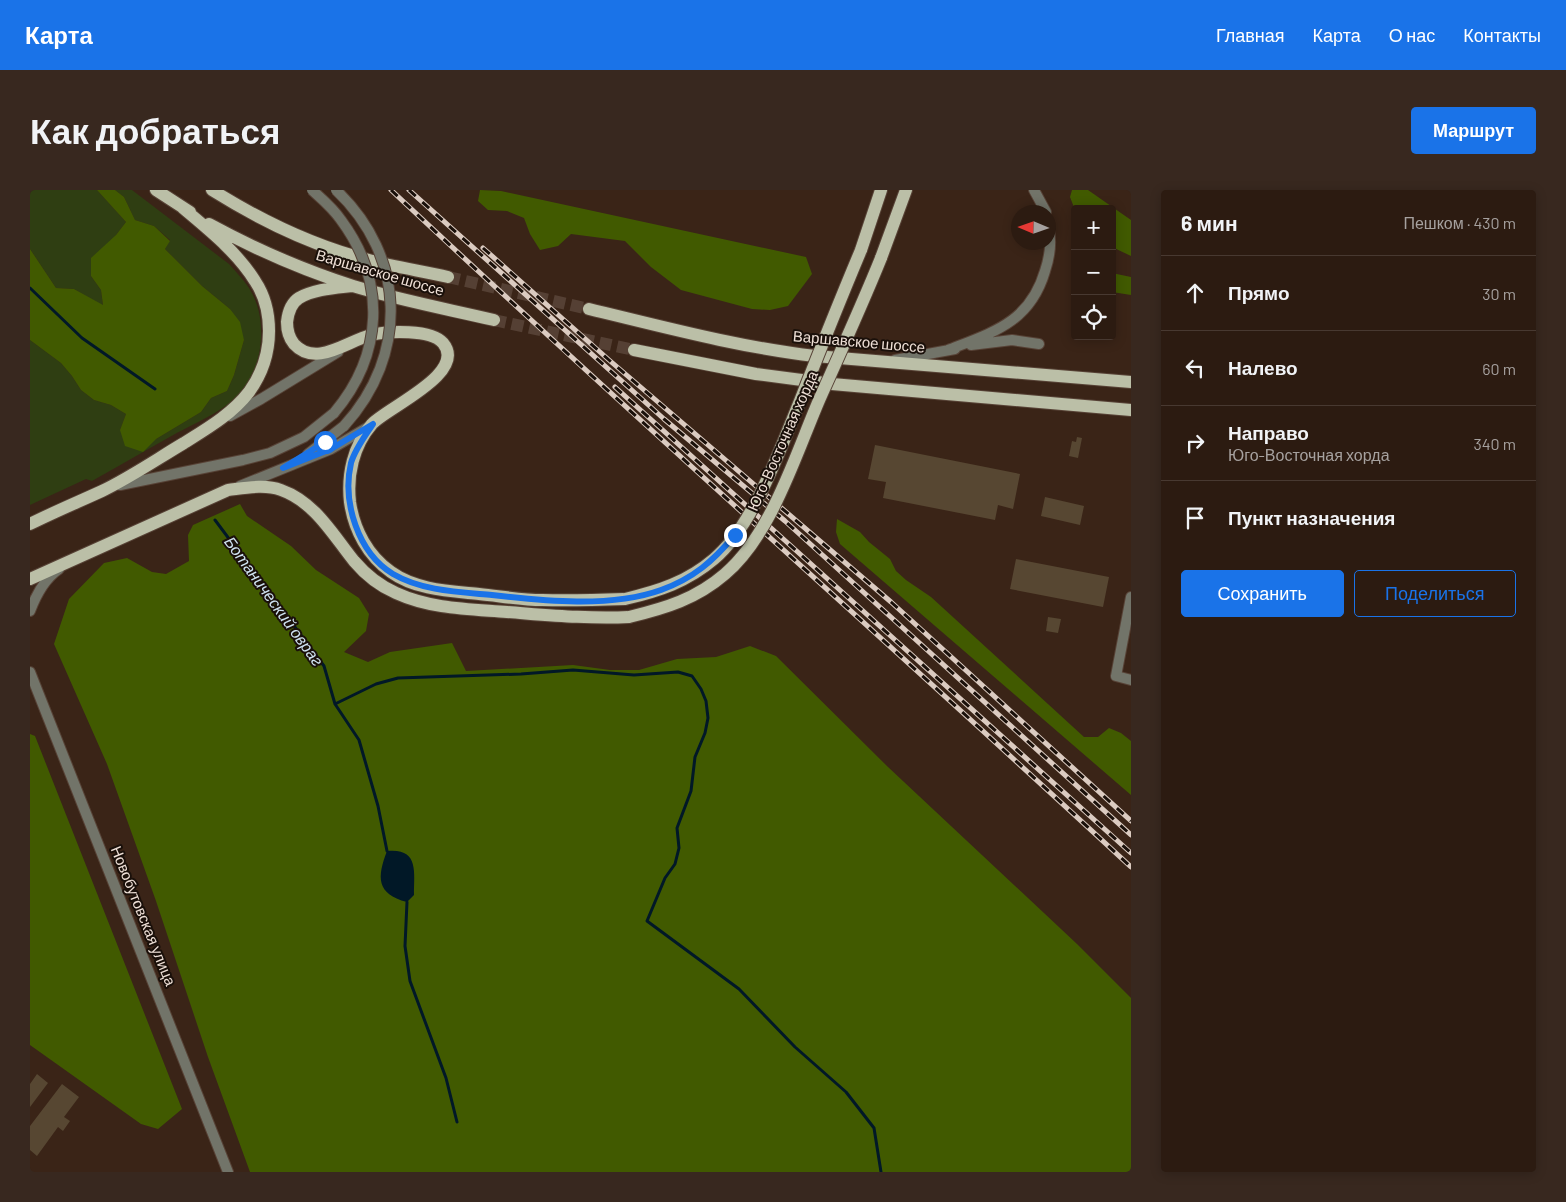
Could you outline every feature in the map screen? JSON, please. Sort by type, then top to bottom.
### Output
[{"type":"main road","name":"Варшавское шоссе","points":[[156,190],[206,222],[288,262],[353,286],[494,320]]},
{"type":"main road","name":"Варшавское шоссе","points":[[212,190],[274,225],[322,245],[369,260],[448,276]]},
{"type":"main road","name":"Юго-Восточная хорда","points":[[353,286],[300,297],[290,309],[287,318],[289,335],[292,341],[303,351],[309,354],[317,354],[347,346],[357,339],[369,335],[394,332],[436,338],[442,341],[447,348],[448,362],[440,374],[373,424],[359,445],[351,464],[349,492],[353,518],[365,545],[378,561],[393,574],[414,583],[439,590],[540,600],[587,601],[625,598],[660,590],[690,577],[715,558],[735,535],[764,487],[860,250],[882,190]]},
{"type":"main road","name":"Юго-Восточная хорда","points":[[30,579],[228,490],[256,486],[281,490],[302,501],[319,516],[354,561],[370,577],[394,592],[418,603],[569,617],[601,618],[629,617],[668,608],[697,594],[725,574],[746,552],[763,527],[856,320],[906,190]]},
{"type":"main road","points":[[30,524],[102,490],[215,424],[239,404],[258,379],[267,351],[269,337],[266,308],[256,281],[224,244],[184,208]]},
{"type":"main road","name":"Варшавское шоссе","points":[[589,308],[712,339],[768,350],[887,362],[1131,382]]},
{"type":"main road","points":[[634,350],[756,374],[824,383],[1131,410]]},
{"type":"street","points":[[102,490],[140,480],[270,453],[304,437],[334,413],[352,390],[365,360],[372,331],[373,298],[365,262],[353,237],[340,218],[312,190]]},
{"type":"street","points":[[283,468],[314,450],[344,426],[355,414],[365,399],[381,366],[389,333],[391,304],[386,274],[375,241],[355,210],[336,190]]},
{"type":"street","points":[[1034,190],[1042,205]]},
{"type":"street","points":[[948,350],[993,332],[1016,318],[1031,304],[1042,283],[1050,250]]},
{"type":"street","points":[[887,362],[995,341],[1012,340],[1039,344]]},
{"type":"street","points":[[215,424],[261,400],[347,346]]},
{"type":"street","points":[[228,490],[331,449],[373,424]]},
{"type":"street","points":[[30,611],[37,594],[45,582],[53,573],[73,561]]},
{"type":"street","points":[[1131,597],[1116,676],[1131,680]]},
{"type":"street","name":"Новобутовская улица","points":[[30,672],[228,1172]]},
{"type":"green space","points":[[30,190],[97,190],[126,222],[91,276],[101,290],[103,306],[74,289],[56,288],[30,249]]},
{"type":"green space","points":[[97,190],[115,190],[124,197],[135,220],[154,226],[170,241],[165,249],[202,286],[230,309],[240,322],[244,340],[234,375],[227,391],[211,398],[201,412],[156,439],[143,452],[125,446],[120,430],[126,414],[111,405],[94,400],[81,390],[61,363],[30,340],[30,249],[56,288],[74,289],[103,305],[101,290],[91,276],[91,258],[116,235],[126,222]]},
{"type":"green space","points":[[115,190],[132,190],[229,264],[242,279],[255,299],[259,311],[261,336],[257,362],[253,374],[241,393],[214,414],[92,481],[86,479],[30,505],[30,340],[61,363],[81,390],[94,400],[111,405],[126,414],[120,430],[156,439],[201,412],[211,398],[227,391],[234,375],[244,340],[230,309],[202,286],[165,249],[170,240],[154,226],[135,220],[124,197]]},
{"type":"green space","points":[[480,190],[501,191],[806,257],[812,274],[788,306],[770,310],[752,309],[681,290],[651,267],[625,241],[571,234],[558,246],[540,250],[530,234],[524,218],[507,211],[488,210],[478,201]]},
{"type":"green space","points":[[1072,190],[1088,190],[1110,205],[1073,205],[1070,197]]},
{"type":"green space","points":[[1116,210],[1131,220],[1131,256],[1116,249]]},
{"type":"green space","points":[[1116,274],[1131,277],[1131,295],[1116,293]]},
{"type":"green space","points":[[240,504],[247,516],[291,546],[316,570],[359,598],[369,614],[366,631],[344,652],[368,662],[390,652],[452,643],[466,671],[573,665],[610,670],[639,670],[677,659],[716,657],[750,646],[776,656],[888,767],[1077,944],[1131,998],[1131,1172],[250,1172],[208,1057],[156,901],[107,764],[54,644],[69,599],[104,563],[127,558],[152,572],[166,574],[189,561],[188,535],[193,525]]},
{"type":"green space","points":[[837,519],[860,532],[890,559],[896,571],[931,597],[1084,737],[1098,737],[1109,728],[1121,733],[1131,741],[1131,795],[840,544],[836,532]]},
{"type":"green space","points":[[30,734],[35,736],[182,1109],[158,1129],[141,1124],[30,1045]]},
{"type":"water","points":[[387,851],[405,853],[410,857],[414,870],[414,895],[407,902],[397,899],[384,889],[381,876]]},
{"type":"building","points":[[1077,437],[1082,438],[1078,458],[1069,456],[1072,441],[1076,442]]},
{"type":"building","points":[[875,445],[1020,474],[1013,509],[998,505],[995,520],[883,498],[886,482],[868,479]]},
{"type":"building","points":[[1045,497],[1084,506],[1080,525],[1041,516]]},
{"type":"building","points":[[1016,559],[1109,577],[1103,607],[1010,589]]},
{"type":"building","points":[[1048,617],[1061,619],[1058,633],[1046,631]]},
{"type":"building","points":[[37,1074],[48,1083],[30,1107],[30,1084]]},
{"type":"building","points":[[62,1084],[79,1097],[64,1117],[70,1121],[63,1131],[58,1127],[37,1156],[30,1150],[30,1126]]},
{"type":"waterway","name":"Ботанический овраг","points":[[30,288],[82,338],[155,389]]},
{"type":"waterway","name":"Ботанический овраг","points":[[215,520],[324,666],[335,704],[359,740],[378,806],[387,851]]},
{"type":"waterway","points":[[335,704],[376,684],[398,678],[521,674],[573,670],[634,675],[678,672],[692,676],[701,689],[706,701],[708,718],[705,733],[695,757],[691,791],[677,828],[679,848],[675,864],[665,878],[647,921],[739,989],[795,1047],[846,1092],[874,1128],[881,1172]]},
{"type":"waterway","points":[[407,902],[405,946],[410,981],[446,1078],[457,1122]]},
{"type":"tunnel","points":[[448,277],[589,309]]},
{"type":"tunnel","points":[[494,320],[634,350]]},
{"type":"railway","points":[[391,190],[1131,867]]},
{"type":"railway","points":[[409,190],[664,419],[785,521],[1131,835]]},
{"type":"railway","points":[[483,248],[609,360],[891,602],[1131,821]]},
{"type":"railway","points":[[615,387],[1131,853]]},
{"type":"route","points":[[325,442],[283,468],[331,449],[373,424],[359,445],[351,464],[349,492],[353,518],[365,545],[378,561],[393,574],[414,583],[439,590],[540,600],[587,601],[625,598],[660,590],[690,577],[715,558],[735,535]]}]
